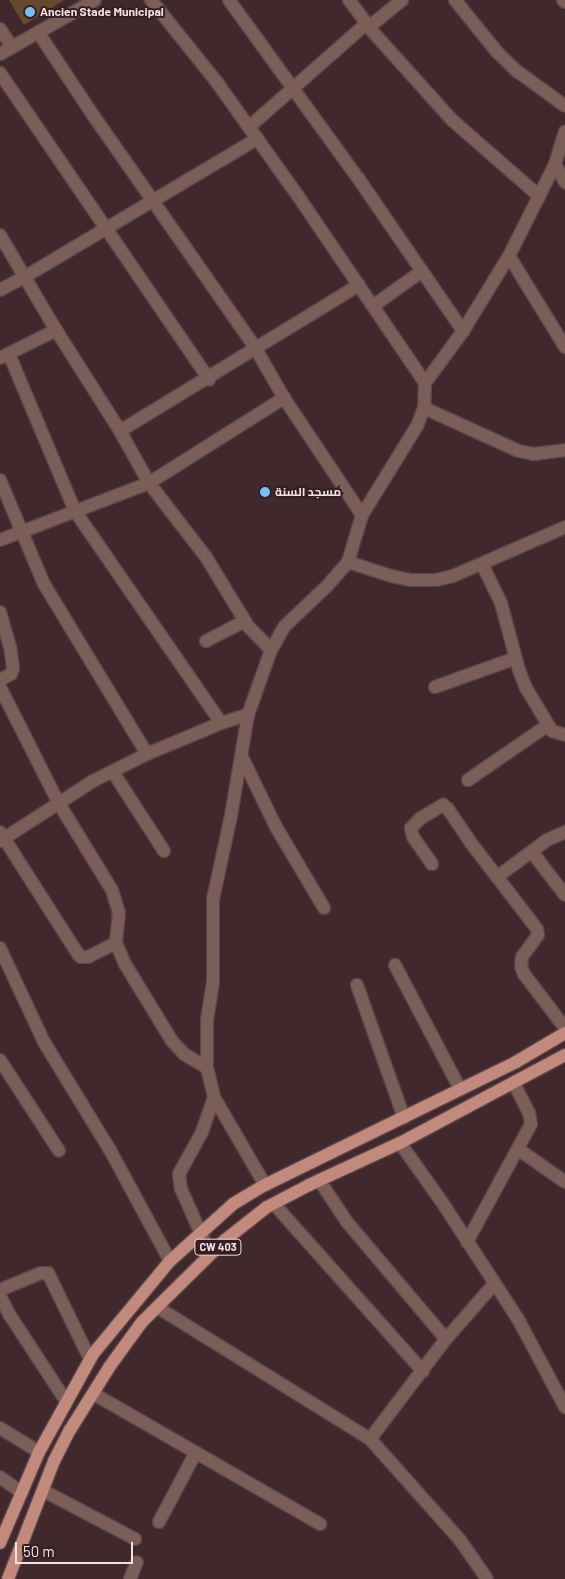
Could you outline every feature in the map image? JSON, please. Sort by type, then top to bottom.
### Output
[{"type":"main road","name":"CW 403","points":[[0,1542],[39,1452],[90,1359],[170,1261],[233,1204],[265,1185],[516,1062],[565,1033]]},
{"type":"main road","name":"CW 403","points":[[8,1579],[22,1540],[44,1491],[54,1461],[70,1430],[129,1339],[157,1307],[210,1254],[274,1204],[319,1180],[400,1143],[565,1055]]},
{"type":"street","points":[[0,54],[95,0]]},
{"type":"street","points":[[151,0],[216,81],[257,138],[425,383]]},
{"type":"street","points":[[229,0],[294,88],[463,331]]},
{"type":"street","points":[[349,0],[368,25],[452,120],[539,196]]},
{"type":"street","points":[[249,127],[368,25],[402,0]]},
{"type":"street","points":[[454,0],[497,52],[517,71],[565,106]]},
{"type":"street","points":[[0,29],[12,47]]},
{"type":"street","points":[[38,32],[256,349],[284,398],[362,515]]},
{"type":"street","points":[[0,73],[208,379]]},
{"type":"street","points":[[265,1185],[214,1097],[207,1068],[207,1021],[213,982],[213,899],[242,757],[248,715],[271,650],[284,627],[327,586],[348,562],[362,515],[417,426],[424,408],[425,383],[463,331],[509,256],[555,164],[565,132]]},
{"type":"street","points":[[0,290],[257,138]]},
{"type":"street","points":[[555,164],[565,182]]},
{"type":"street","points":[[0,235],[26,276],[56,330],[120,430],[149,483],[206,557],[245,621],[271,650]]},
{"type":"street","points":[[509,256],[565,347]]},
{"type":"street","points":[[373,306],[422,271]]},
{"type":"street","points":[[120,430],[208,379],[359,286]]},
{"type":"street","points":[[56,330],[4,356],[75,511],[221,723]]},
{"type":"street","points":[[0,540],[149,483],[284,398]]},
{"type":"street","points":[[424,408],[519,451],[533,454],[565,450]]},
{"type":"street","points":[[0,480],[20,532],[48,591],[147,754]]},
{"type":"street","points":[[348,562],[391,576],[424,581],[452,576],[565,527]]},
{"type":"street","points":[[482,564],[501,603],[526,688],[548,725],[555,733],[565,736]]},
{"type":"street","points":[[0,612],[10,646],[13,668],[11,674],[0,680]]},
{"type":"street","points":[[206,640],[245,621]]},
{"type":"street","points":[[435,687],[516,658]]},
{"type":"street","points":[[0,687],[58,802],[112,890],[119,913],[116,943],[125,964],[172,1041],[184,1054],[207,1068]]},
{"type":"street","points":[[116,943],[88,957],[81,957],[1,837],[58,802],[147,754],[221,723],[248,715]]},
{"type":"street","points":[[468,780],[548,725]]},
{"type":"street","points":[[242,757],[276,827],[324,908]]},
{"type":"street","points":[[113,772],[152,829],[164,851]]},
{"type":"street","points":[[432,864],[413,837],[412,828],[422,818],[443,805],[448,809],[538,932],[521,961],[524,974],[565,1028]]},
{"type":"street","points":[[497,876],[548,840],[565,832]]},
{"type":"street","points":[[532,852],[565,895]]},
{"type":"street","points":[[0,948],[44,1042],[110,1150],[170,1261]]},
{"type":"street","points":[[395,965],[460,1089]]},
{"type":"street","points":[[356,985],[404,1118]]},
{"type":"street","points":[[0,1060],[59,1151]]},
{"type":"street","points":[[468,1242],[531,1124],[531,1118],[514,1083]]},
{"type":"street","points":[[210,1254],[202,1232],[181,1188],[179,1174],[202,1132],[214,1097]]},
{"type":"street","points":[[400,1143],[518,1319],[565,1407]]},
{"type":"street","points":[[518,1149],[565,1182]]},
{"type":"street","points":[[319,1180],[347,1222],[446,1339]]},
{"type":"street","points":[[274,1204],[424,1371]]},
{"type":"street","points":[[0,1290],[41,1273],[48,1272],[90,1359]]},
{"type":"street","points":[[370,1439],[424,1371],[446,1339],[494,1284]]},
{"type":"street","points":[[0,1296],[9,1314],[66,1401]]},
{"type":"street","points":[[157,1307],[370,1439],[460,1540],[487,1579]]},
{"type":"street","points":[[94,1394],[320,1524]]},
{"type":"street","points":[[0,1428],[39,1452]]},
{"type":"street","points":[[159,1522],[196,1452]]},
{"type":"street","points":[[0,1477],[22,1493]]},
{"type":"street","points":[[44,1491],[135,1539]]},
{"type":"street","points":[[130,1579],[137,1562]]},
{"type":"shaded area","name":"Ancien Stade Municipal","points":[[9,0],[64,0],[24,25]]},
{"type":"place","name":"Ancien Stade Municipal","points":[[30,12]]},
{"type":"place","name":"مسجد السنة","points":[[265,492]]}]
